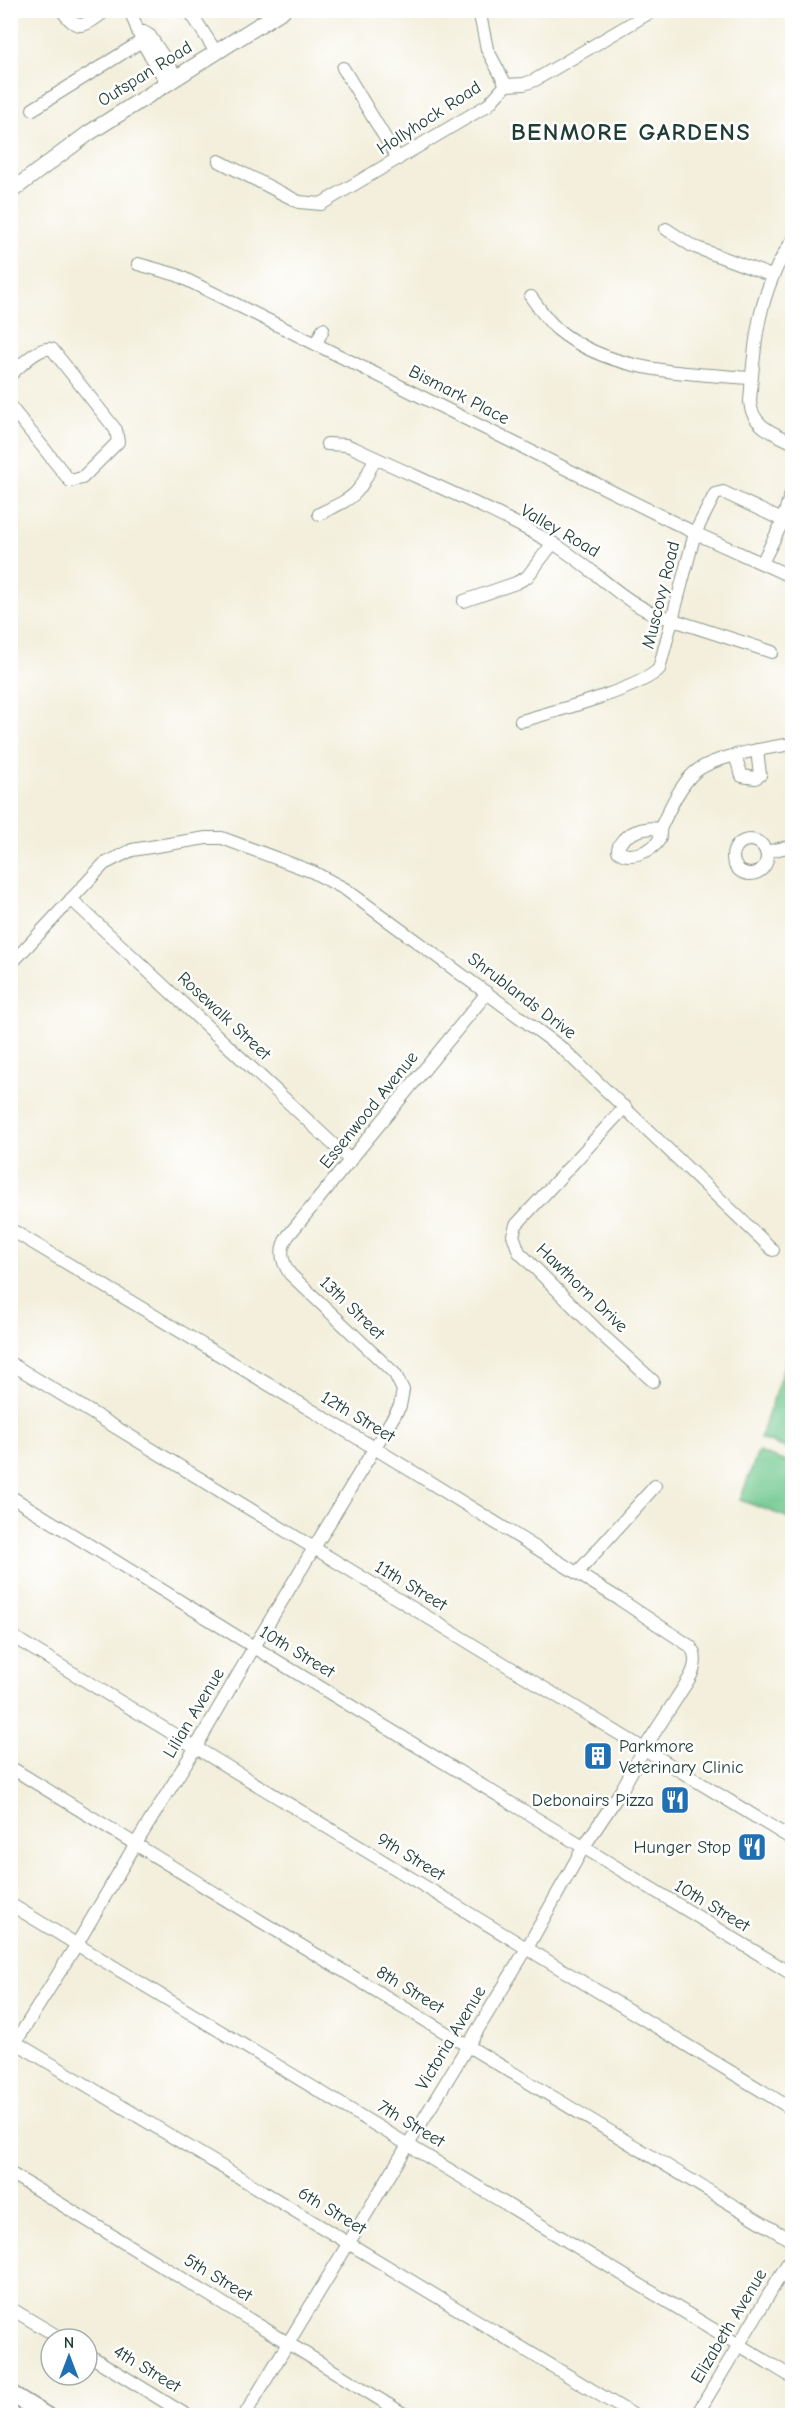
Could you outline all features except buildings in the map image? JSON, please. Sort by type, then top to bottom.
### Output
[{"type":"main road","points":[[10,2393],[47,2415]]},
{"type":"street","points":[[62,10],[70,22],[77,26],[88,23],[107,10]]},
{"type":"street","points":[[130,10],[136,25],[172,80]]},
{"type":"street","points":[[189,10],[216,52]]},
{"type":"street","name":"Outspan Road","points":[[10,192],[89,133],[283,10]]},
{"type":"street","points":[[479,10],[487,49],[506,85]]},
{"type":"street","name":"Hollyhock Road","points":[[219,161],[299,202],[313,205],[332,200],[491,104],[506,85],[524,84],[535,80],[654,10]]},
{"type":"street","points":[[33,109],[146,39]]},
{"type":"street","points":[[343,68],[398,159]]},
{"type":"street","name":"Outspan Road","points":[[10,178],[64,144],[89,133]]},
{"type":"street","points":[[666,229],[692,246],[771,276]]},
{"type":"street","points":[[792,241],[771,276],[761,309],[751,378],[750,402],[753,416],[763,428],[792,442]]},
{"type":"street","name":"Bismark Place","points":[[138,264],[177,275],[695,533],[792,577]]},
{"type":"street","points":[[531,297],[547,318],[563,333],[605,355],[634,366],[660,371],[751,378]]},
{"type":"street","points":[[316,344],[323,329]]},
{"type":"street","points":[[10,375],[40,351],[46,348],[52,349],[116,430],[118,442],[82,478],[70,481],[10,406]]},
{"type":"street","name":"Valley Road","points":[[327,444],[346,444],[553,543],[639,606],[672,620],[772,652]]},
{"type":"street","points":[[319,514],[342,503],[359,491],[375,458]]},
{"type":"street","points":[[762,562],[782,520],[792,491]]},
{"type":"street","name":"Muscovy Road","points":[[521,721],[624,688],[653,675],[663,663],[695,533],[713,496],[720,492],[782,520]]},
{"type":"street","points":[[464,601],[527,577],[553,543]]},
{"type":"street","points":[[660,831],[678,796],[695,772],[707,765],[735,756],[792,744]]},
{"type":"street","points":[[735,756],[742,776],[755,778],[760,775],[761,770],[757,750]]},
{"type":"street","name":"Shrublands Drive","points":[[10,965],[104,864],[121,853],[206,838],[222,838],[245,845],[330,880],[550,1038],[773,1250]]},
{"type":"street","points":[[766,852],[792,846]]},
{"type":"street","name":"Rosewalk Street","points":[[71,899],[351,1161]]},
{"type":"street","name":"Essenwood Avenue","points":[[282,1250],[288,1236],[487,993]]},
{"type":"street","name":"Hawthorn Drive","points":[[625,1107],[516,1225],[513,1235],[519,1252],[601,1334],[653,1381]]},
{"type":"street","name":"12th Street","points":[[10,1228],[376,1449],[684,1642],[694,1652],[693,1673],[644,1749]]},
{"type":"street","name":"13th Street","points":[[282,1250],[283,1263],[290,1274],[395,1374],[403,1390]]},
{"type":"street","name":"11th Street","points":[[10,1363],[792,1839]]},
{"type":"street","name":"Lilian Avenue","points":[[12,2044],[77,1944],[254,1647],[376,1449],[400,1406],[403,1390]]},
{"type":"street","points":[[577,1573],[655,1486]]},
{"type":"street","name":"10th Street","points":[[10,1496],[792,1974]]},
{"type":"street","name":"9th Street","points":[[10,1635],[792,2109]]},
{"type":"street","points":[[583,1848],[621,1791],[644,1749]]},
{"type":"street","name":"8th Street","points":[[10,1767],[135,1845],[792,2241]]},
{"type":"street","name":"Victoria Avenue","points":[[244,2415],[527,1948],[583,1848]]},
{"type":"street","name":"7th Street","points":[[10,1904],[792,2377]]},
{"type":"street","name":"6th Street","points":[[12,2044],[350,2242],[635,2415]]},
{"type":"street","name":"5th Street","points":[[10,2173],[407,2415]]},
{"type":"street","name":"Elizabeth Avenue","points":[[696,2415],[792,2256]]},
{"type":"street","points":[[10,2308],[42,2327]]},
{"type":"street","name":"4th Street","points":[[99,2361],[188,2415]]},
{"type":"green space","points":[[792,1343],[792,1450],[760,1439]]},
{"type":"green space","points":[[758,1452],[792,1464],[792,1519],[740,1500]]},
{"type":"place","name":"Parkmore Veterinary Clinic","points":[[598,1756]]},
{"type":"place","name":"Debonairs Pizza","points":[[675,1800]]},
{"type":"place","name":"Hunger Stop","points":[[752,1847]]},
{"type":"district","name":"BENMORE GARDENS","points":[[631,132]]}]
